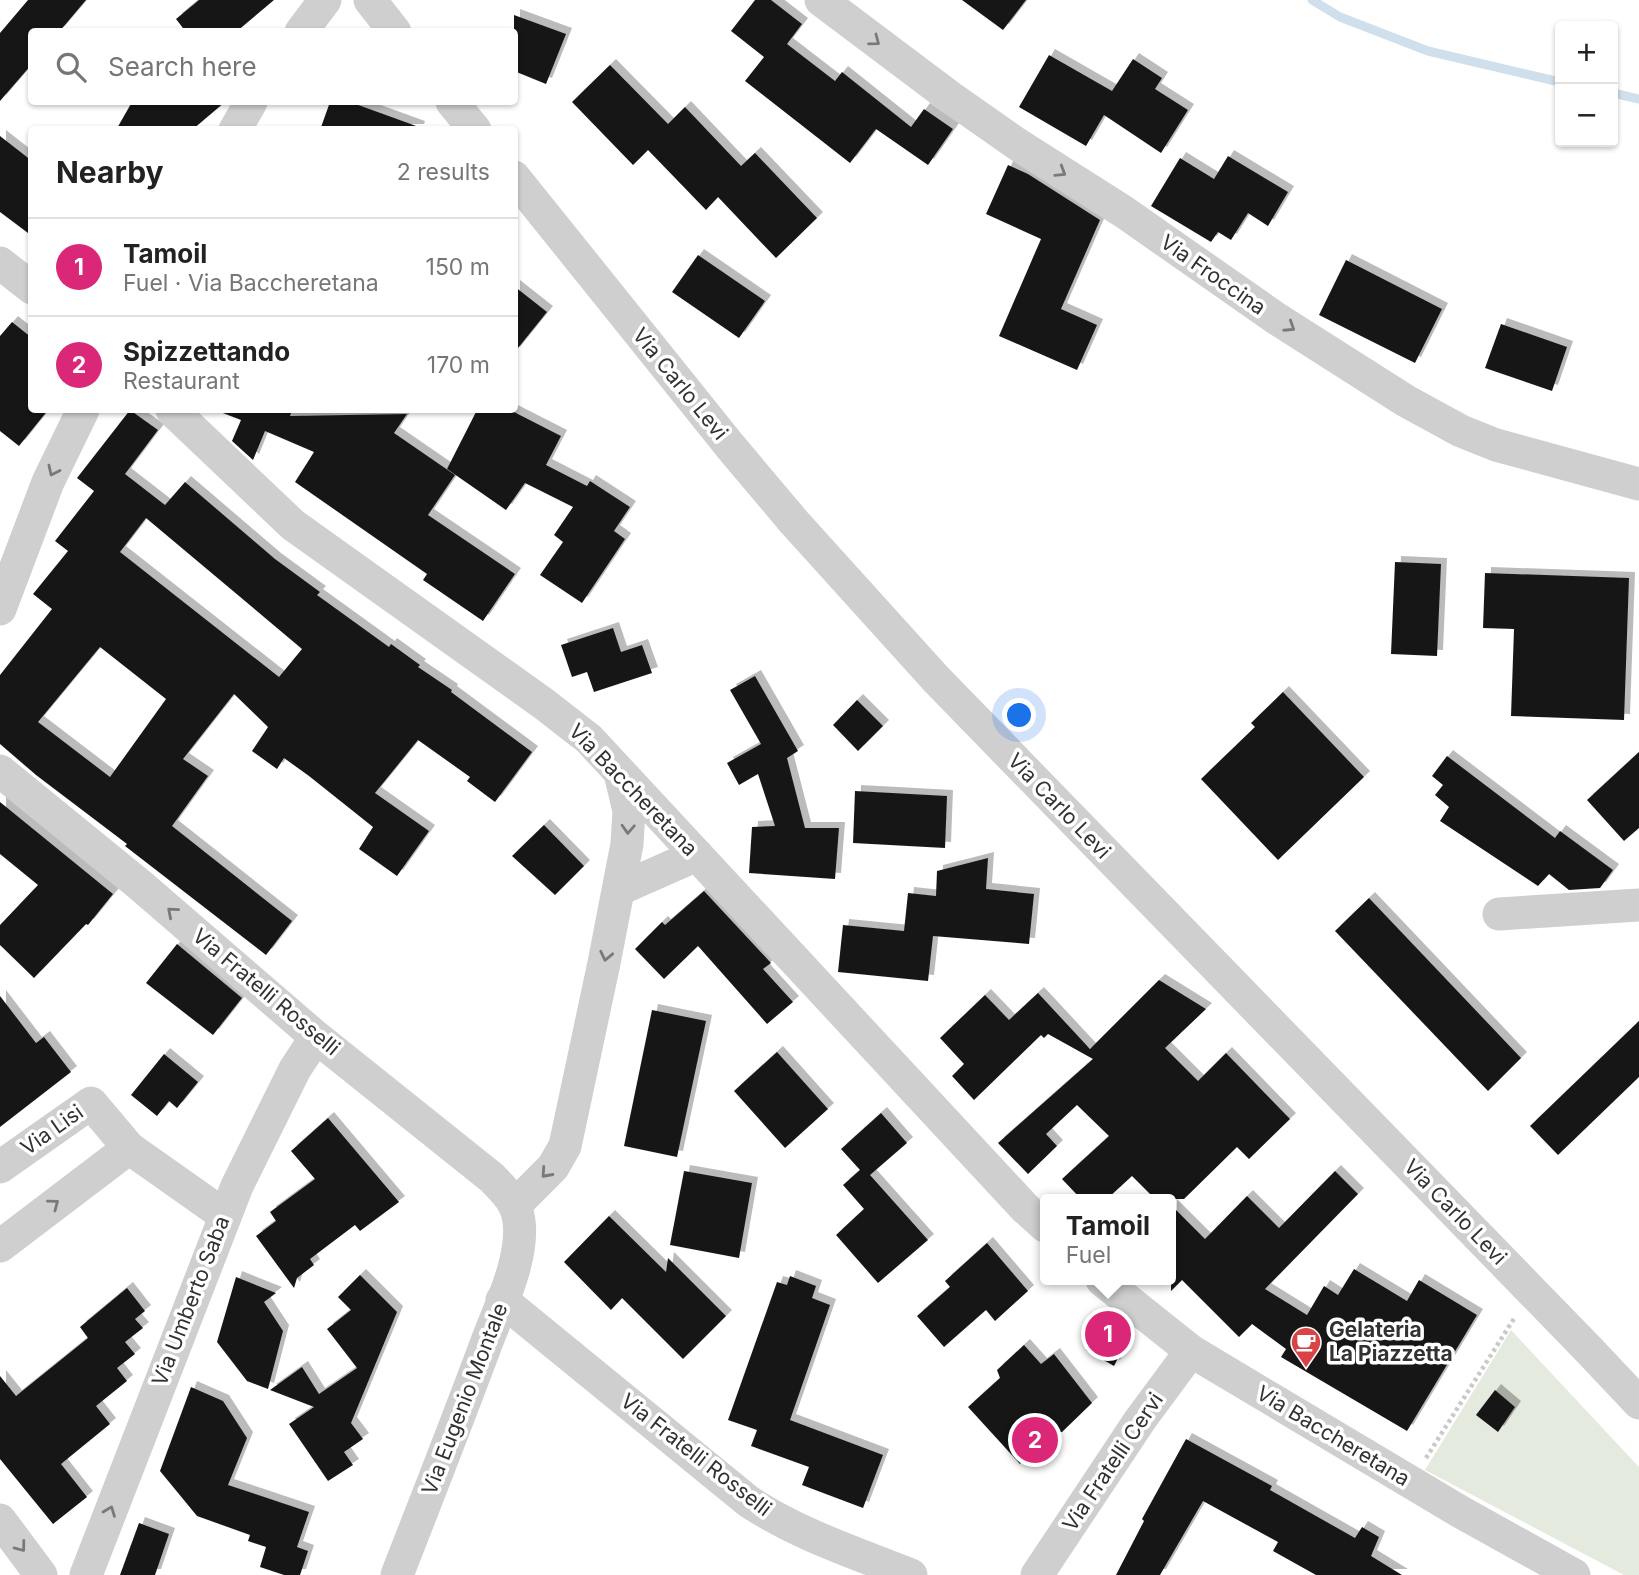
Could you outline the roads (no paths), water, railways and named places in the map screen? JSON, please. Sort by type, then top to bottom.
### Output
[{"type":"street","points":[[304,28],[325,0]]},
{"type":"street","points":[[370,0],[392,28]]},
{"type":"street","name":"Via Froccina","points":[[821,0],[1017,144],[1124,212],[1277,319],[1406,401],[1461,431],[1496,445],[1639,484]]},
{"type":"street","points":[[236,126],[249,105]]},
{"type":"street","points":[[454,105],[472,126]]},
{"type":"street","name":"Via Carlo Levi","points":[[518,182],[730,446],[794,522],[936,679],[1532,1291],[1634,1387]]},
{"type":"street","points":[[0,263],[28,285]]},
{"type":"street","points":[[2,605],[48,482],[82,413]]},
{"type":"street","name":"Via Baccheretana","points":[[175,413],[292,525],[589,739],[1040,1222]]},
{"type":"street","points":[[517,1213],[553,1167],[565,1146],[620,889],[627,844],[629,811],[619,770]]},
{"type":"street","name":"Via Fratelli Rosselli","points":[[0,771],[140,885],[316,1037],[491,1177],[504,1190],[517,1213]]},
{"type":"street","points":[[620,889],[697,855]]},
{"type":"street","points":[[1499,914],[1639,905]]},
{"type":"street","name":"Via Umberto Saba","points":[[86,1575],[237,1186],[289,1082],[316,1037]]},
{"type":"street","name":"Via Lisi","points":[[0,1167],[91,1103],[129,1148],[225,1215]]},
{"type":"street","points":[[0,1246],[129,1148]]},
{"type":"street","name":"Via Eugenio Montale","points":[[397,1575],[502,1300],[520,1240],[517,1213]]},
{"type":"street","name":"Via Baccheretana","points":[[1108,1285],[1191,1351],[1410,1482],[1574,1575]]},
{"type":"street","name":"Via Fratelli Rosselli","points":[[502,1300],[767,1514],[911,1575]]},
{"type":"street","name":"Via Fratelli Cervi","points":[[1037,1575],[1140,1420],[1191,1351]]},
{"type":"street","points":[[0,1520],[41,1575]]},
{"type":"waterway","points":[[1312,0],[1340,17],[1428,51],[1555,81]]},
{"type":"waterway","points":[[1618,94],[1639,99]]},
{"type":"place","name":"Tamoil","points":[[1108,1334]]},
{"type":"place","name":"Gelateria La Piazzetta","points":[[1306,1369]]},
{"type":"place","name":"Spizzettando","points":[[1035,1440]]}]
